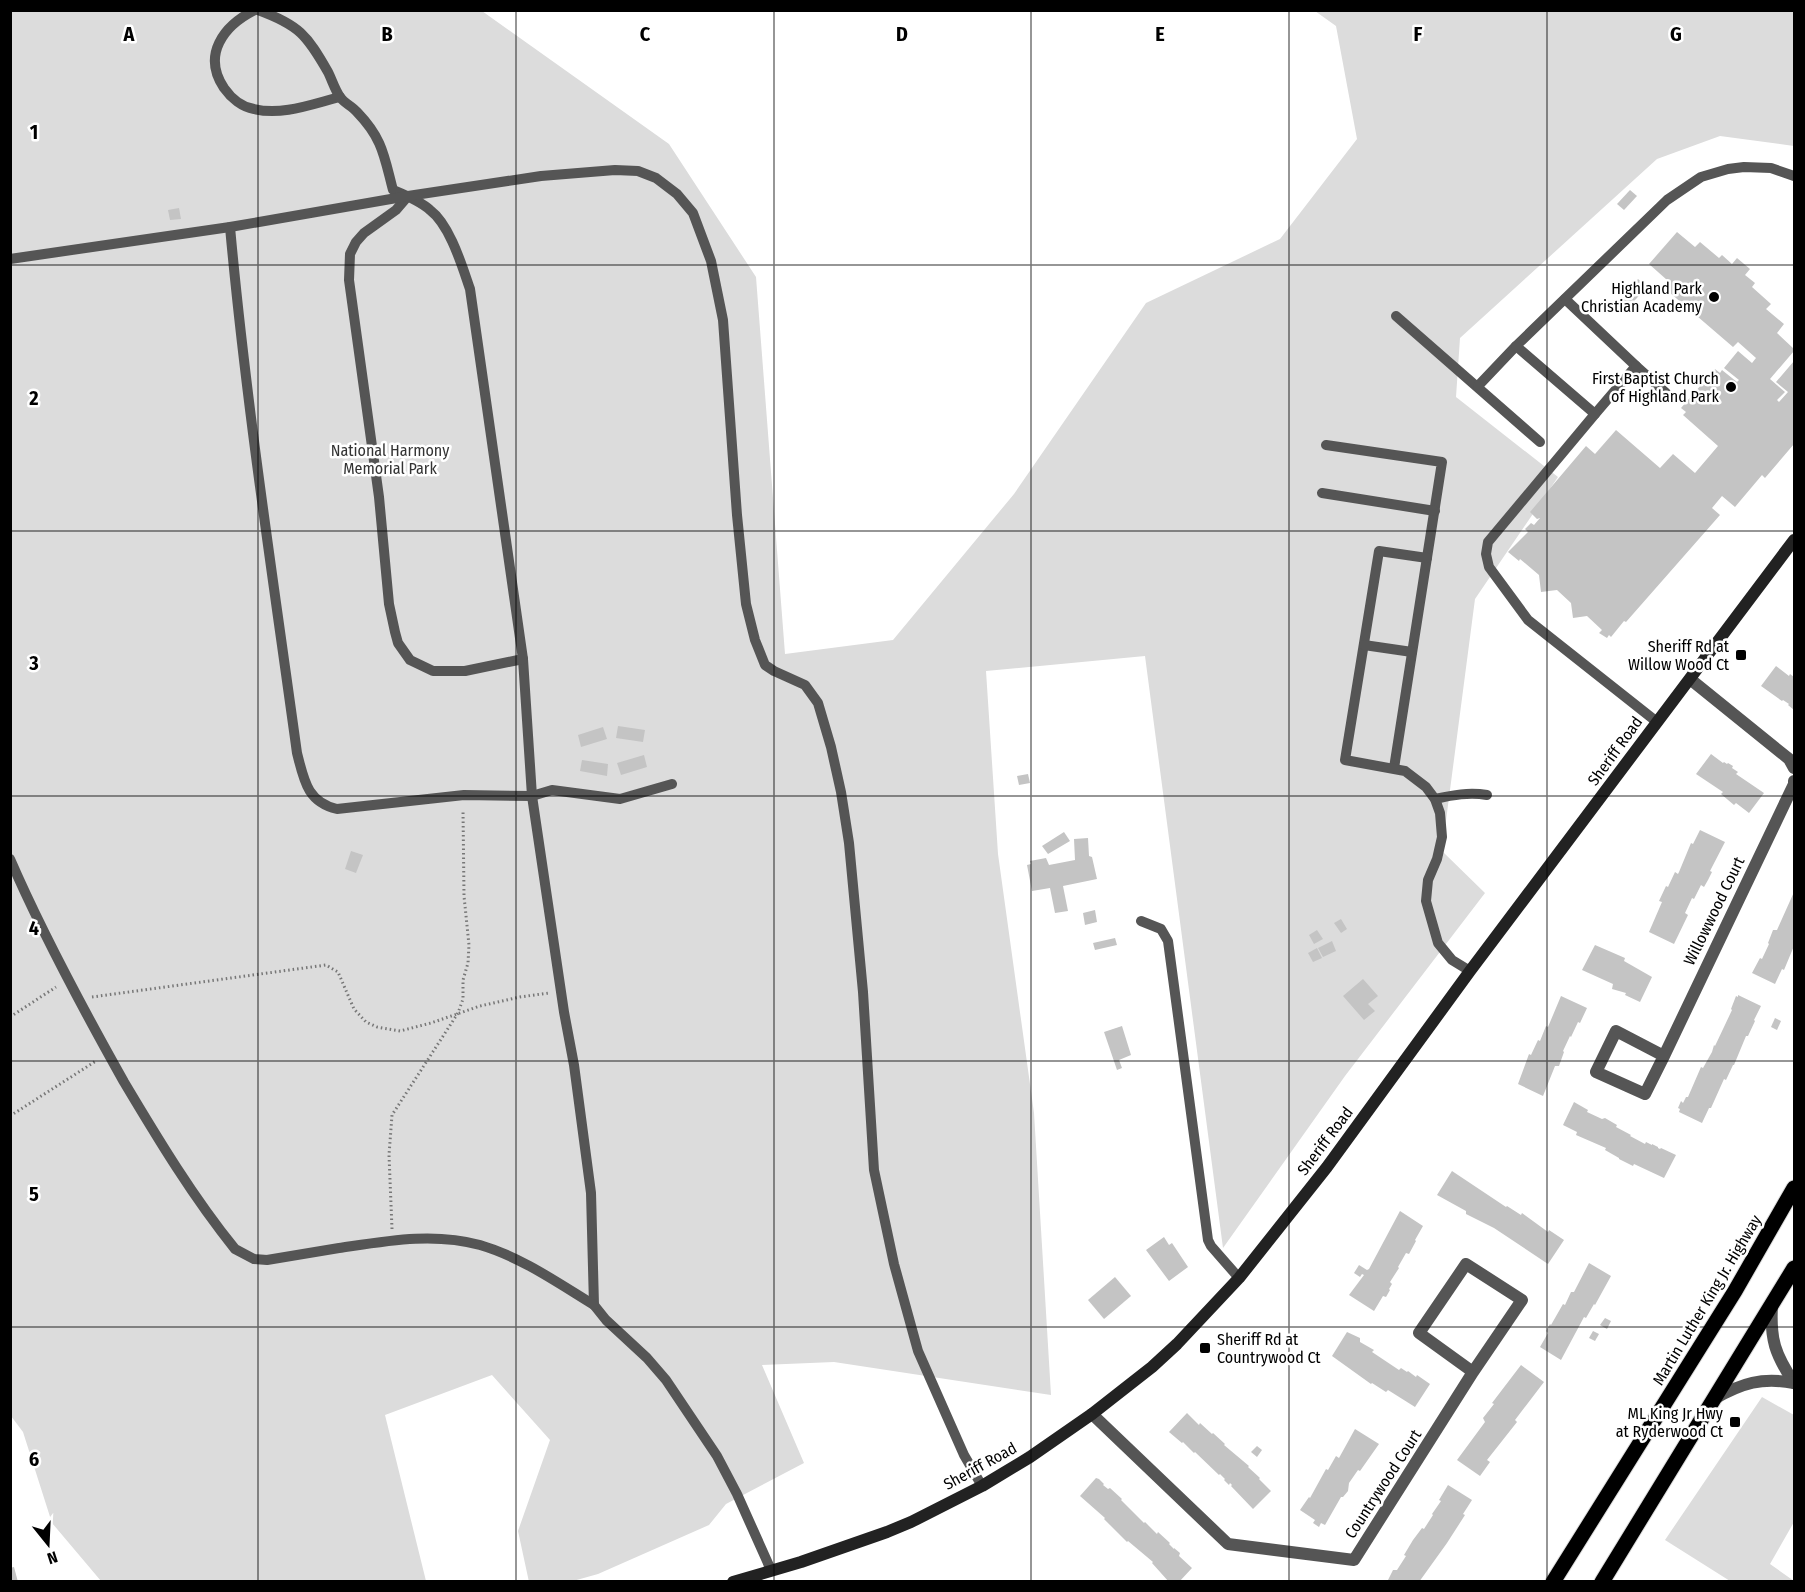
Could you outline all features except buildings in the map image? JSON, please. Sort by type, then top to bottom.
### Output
[{"type":"main road","name":"Sheriff Road","points":[[733,1581],[773,1576],[801,1562],[911,1522],[982,1486],[1030,1457],[1092,1414],[1152,1367],[1177,1344],[1239,1278],[1327,1167],[1470,971],[1794,540]]},
{"type":"main road","name":"Martin Luther King Jr. Highway","points":[[1553,1581],[1735,1292],[1794,1188]]},
{"type":"main road","points":[[1602,1581],[1794,1268]]},
{"type":"street","points":[[1690,679],[1789,759],[1794,768]]},
{"type":"street","name":"Willowwood Court","points":[[1664,1056],[1616,1031],[1596,1072],[1645,1094],[1664,1056],[1794,781]]},
{"type":"street","name":"Countrywood Court","points":[[1092,1414],[1228,1545],[1354,1560],[1473,1372],[1522,1300],[1466,1264],[1419,1333],[1473,1372]]},
{"type":"street","points":[[1773,1304],[1772,1336],[1780,1361],[1794,1383]]},
{"type":"street","points":[[1714,1400],[1734,1387],[1761,1380],[1794,1383]]},
{"type":"lane","points":[[340,97],[275,111],[250,108],[228,94],[216,73],[214,62],[217,48],[234,23],[256,10],[275,16],[302,32],[311,43],[340,97],[357,111],[375,133],[383,150],[393,190],[431,210],[450,236],[470,289],[523,659],[532,796],[574,1065],[591,1193],[594,1305]]},
{"type":"lane","points":[[1478,386],[1516,346],[1667,200],[1694,181],[1744,167],[1771,168],[1794,176]]},
{"type":"lane","points":[[10,259],[230,227],[541,176],[615,170],[638,171],[656,178],[677,194],[693,213],[711,261],[723,320],[737,515],[746,604],[755,640],[765,665],[805,685],[818,703],[841,792],[849,843],[863,992],[874,1170],[894,1264],[918,1351],[964,1455],[982,1486]]},
{"type":"lane","points":[[408,196],[396,210],[364,233],[356,242],[350,254],[349,280],[395,632],[398,643],[410,660],[433,670],[465,671],[523,659]]},
{"type":"lane","points":[[230,227],[248,393],[293,730],[297,753],[308,788],[315,800],[337,809],[464,795],[532,796],[552,790],[620,798],[672,784]]},
{"type":"lane","points":[[1565,299],[1666,393]]},
{"type":"lane","points":[[1396,315],[1540,442]]},
{"type":"lane","points":[[1516,346],[1595,414]]},
{"type":"lane","points":[[1636,366],[1488,542],[1486,554],[1489,567],[1528,621],[1657,722]]},
{"type":"lane","points":[[1326,445],[1442,462],[1394,768]]},
{"type":"lane","points":[[1322,493],[1435,511]]},
{"type":"lane","points":[[1427,558],[1379,551],[1345,760],[1405,771],[1426,787],[1436,799],[1442,837],[1437,859],[1428,880],[1426,902],[1438,943],[1452,960],[1470,971]]},
{"type":"lane","points":[[1364,645],[1413,652]]},
{"type":"lane","points":[[1436,799],[1455,794],[1487,795]]},
{"type":"lane","points":[[10,859],[68,980],[108,1053],[158,1139],[235,1249],[254,1259],[267,1260],[393,1239],[456,1240],[481,1245],[540,1272],[594,1305],[666,1380],[717,1456],[773,1576]]},
{"type":"lane","points":[[1141,921],[1161,929],[1168,941],[1209,1240],[1211,1246],[1239,1278]]},
{"type":"path","points":[[393,1239],[389,1179],[392,1115],[458,1013],[463,999],[463,980],[468,963],[469,945],[464,896],[462,823],[464,795]]},
{"type":"path","points":[[78,999],[326,965],[338,972],[354,1009],[366,1022],[377,1027],[400,1031],[520,997],[561,992]]},
{"type":"path","points":[[10,1017],[68,980]]},
{"type":"path","points":[[10,1116],[108,1053]]},
{"type":"green space","name":"National Harmony Memorial Park","points":[[10,11],[482,11],[669,144],[756,277],[785,654],[893,640],[1014,494],[1146,303],[1280,239],[1357,139],[1336,26],[1315,11],[1794,11],[1794,146],[1720,136],[1657,159],[1460,338],[1456,397],[1558,477],[1475,599],[1442,851],[1485,893],[1345,1076],[1223,1248],[1145,656],[986,671],[998,854],[1034,1113],[1051,1395],[834,1362],[762,1365],[804,1463],[726,1504],[709,1525],[598,1574],[573,1581],[529,1582],[518,1531],[550,1440],[492,1375],[385,1415],[426,1581],[101,1581],[52,1523],[23,1432],[11,1416]]},
{"type":"green space","points":[[1762,1397],[1794,1415],[1794,1522],[1770,1564],[1794,1581],[1730,1581],[1665,1540]]},
{"type":"place","name":"Highland Park Christian Academy","points":[[1714,297]]},
{"type":"place","name":"First Baptist Church of Highland Park","points":[[1731,387]]},
{"type":"place","name":"Sheriff Rd at Willow Wood Ct","points":[[1741,655]]},
{"type":"place","name":"Sheriff Rd at Countrywood Ct","points":[[1205,1348]]},
{"type":"place","name":"ML King Jr Hwy at Ryderwood Ct","points":[[1735,1422]]}]
